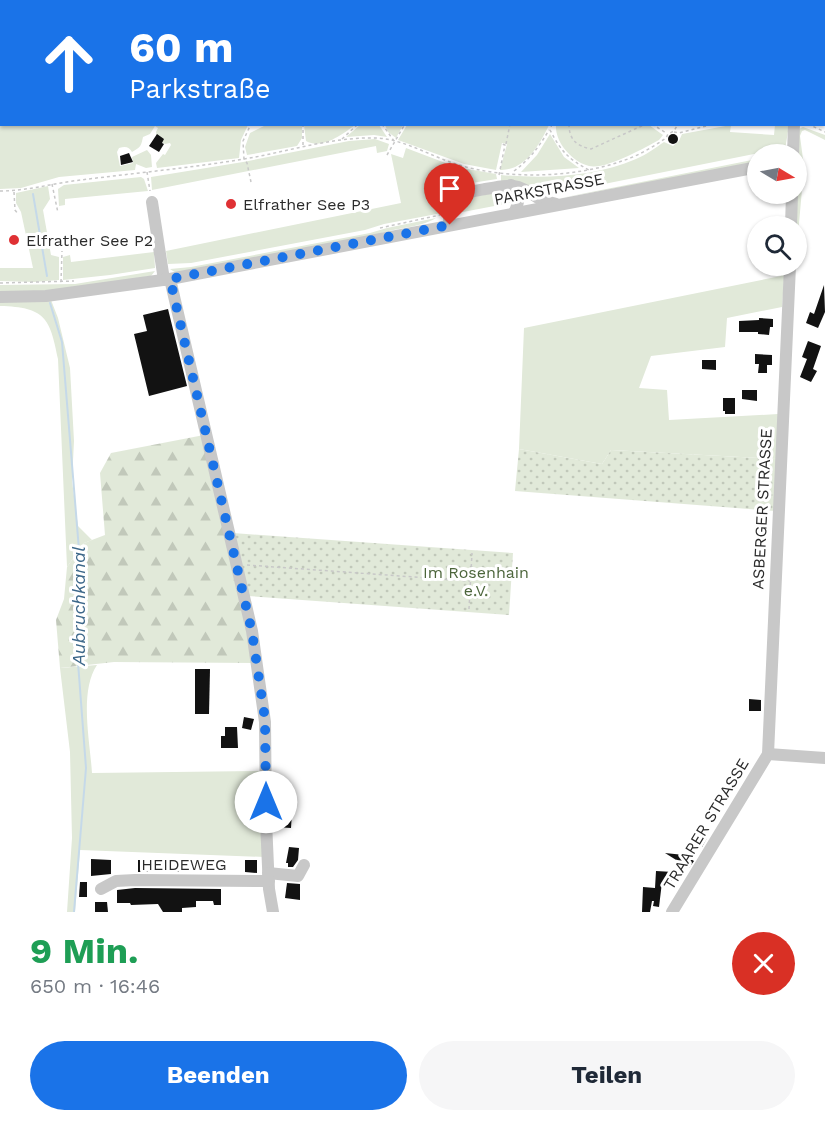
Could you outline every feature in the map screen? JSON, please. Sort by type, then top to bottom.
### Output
[{"type":"street","points":[[793,144],[794,126]]},
{"type":"street","name":"PARKSTRASSE","points":[[0,297],[46,296],[167,279],[449,220],[514,213],[747,169]]},
{"type":"street","points":[[449,220],[450,204],[455,196],[511,179]]},
{"type":"street","points":[[511,179],[520,188],[541,200],[557,204]]},
{"type":"street","points":[[511,179],[519,198],[514,213]]},
{"type":"street","points":[[152,202],[167,279],[238,565],[252,632],[265,722],[269,877],[273,912]]},
{"type":"street","name":"ASBERGER STRASSE","points":[[768,754],[790,276]]},
{"type":"street","points":[[768,754],[825,758]]},
{"type":"street","name":"TRAARER STRASSE","points":[[672,912],[768,754]]},
{"type":"street","name":"HEIDEWEG","points":[[101,889],[116,881],[298,876],[304,865]]},
{"type":"path","points":[[250,126],[243,141],[244,159],[251,182]]},
{"type":"path","points":[[303,126],[303,148]]},
{"type":"path","points":[[341,140],[356,126]]},
{"type":"path","points":[[383,126],[394,141]]},
{"type":"path","points":[[387,154],[404,126]]},
{"type":"path","points":[[498,172],[509,126]]},
{"type":"path","points":[[511,179],[532,156],[551,126]]},
{"type":"path","points":[[569,126],[573,141],[591,149],[642,126]]},
{"type":"path","points":[[655,126],[668,134]]},
{"type":"path","points":[[0,191],[14,191],[52,183],[244,159],[341,140],[377,138],[394,141],[458,165],[498,172],[511,179],[590,170],[637,155],[666,138],[677,126]]},
{"type":"path","points":[[674,131],[679,133],[706,126]]},
{"type":"path","points":[[550,130],[563,152],[575,163],[590,170]]},
{"type":"path","points":[[458,165],[463,192]]},
{"type":"path","points":[[146,171],[152,202]]},
{"type":"path","points":[[52,183],[58,213]]},
{"type":"path","points":[[14,191],[15,210],[18,214]]},
{"type":"path","points":[[376,229],[449,220]]},
{"type":"path","points":[[61,282],[62,250]]},
{"type":"path","points":[[0,283],[75,281]]},
{"type":"path","points":[[469,609],[472,553]]},
{"type":"path","points":[[238,565],[470,581]]},
{"type":"green space","points":[[0,126],[155,126],[150,134],[143,137],[137,149],[132,152],[127,147],[121,147],[117,152],[120,166],[133,163],[132,157],[147,150],[151,155],[152,167],[146,168],[136,164],[135,170],[59,177],[21,188],[0,189]]},
{"type":"green space","points":[[155,126],[248,126],[241,140],[239,158],[157,168],[156,163],[171,145],[157,139],[158,128]]},
{"type":"green space","points":[[264,126],[302,126],[302,138],[297,146],[247,155],[245,147],[250,133]]},
{"type":"green space","points":[[304,126],[354,126],[332,140],[319,144],[306,141]]},
{"type":"green space","points":[[359,126],[380,126],[387,137],[374,135],[346,137]]},
{"type":"green space","points":[[385,126],[402,126],[396,138],[388,132]]},
{"type":"green space","points":[[407,126],[548,126],[536,148],[524,161],[509,169],[500,170],[507,144],[502,143],[496,170],[464,164],[398,140]]},
{"type":"green space","points":[[556,126],[650,126],[663,135],[659,140],[625,157],[605,165],[589,166],[578,161],[566,151]]},
{"type":"green space","points":[[726,126],[731,126],[730,132],[774,135],[775,126],[789,126],[786,144],[747,144],[747,155],[544,196],[501,181],[501,175],[535,177],[604,170],[640,157],[664,142],[673,146],[682,134]]},
{"type":"green space","points":[[803,127],[825,135],[825,140],[805,130],[800,136],[801,144],[797,144],[799,129]]},
{"type":"green space","points":[[550,134],[564,157],[579,168],[521,172],[537,155]]},
{"type":"green space","points":[[375,139],[389,144],[387,151],[377,153],[376,146],[152,190],[151,177],[349,141]]},
{"type":"green space","points":[[406,148],[456,167],[460,188],[442,213],[191,263],[168,264],[166,251],[401,203],[391,154],[403,158]]},
{"type":"green space","points":[[747,161],[747,165],[556,199]]},
{"type":"green space","points":[[462,168],[496,174],[497,179],[465,184],[460,171]]},
{"type":"green space","points":[[141,177],[148,191],[65,199],[65,205],[59,206],[58,189],[64,185]]},
{"type":"green space","points":[[48,186],[50,199],[43,210],[51,255],[59,257],[59,280],[0,281],[0,268],[33,268],[21,212],[16,203],[16,193]]},
{"type":"green space","points":[[504,190],[510,192],[515,202],[463,212],[454,210],[456,201]]},
{"type":"green space","points":[[797,204],[801,204],[800,216],[797,216]]},
{"type":"green space","points":[[436,218],[429,222],[374,236],[176,273],[170,269],[370,233]]},
{"type":"green space","points":[[154,252],[155,268],[63,280],[63,257],[70,255],[71,262]]},
{"type":"green space","points":[[155,271],[151,276],[45,292],[0,293],[0,285],[75,284]]},
{"type":"green space","points":[[784,276],[782,307],[727,318],[725,347],[651,356],[639,388],[667,390],[669,420],[778,414],[777,459],[611,450],[602,464],[519,449],[524,328]]},
{"type":"green space","points":[[51,300],[58,318],[70,368],[74,441],[72,481],[78,526],[92,540],[84,543],[67,567],[58,359],[55,345],[48,324],[36,312],[0,306],[0,301]]},
{"type":"green space","points":[[204,435],[254,663],[114,662],[60,668],[56,620],[64,599],[67,567],[84,543],[105,535],[100,473],[111,453]]},
{"type":"green space","points":[[519,449],[602,464],[611,450],[777,459],[775,511],[515,491]]},
{"type":"green space","name":"Im Rosenhain e.V.","points":[[233,533],[513,553],[509,615],[248,596]]},
{"type":"green space","points":[[97,665],[88,689],[87,703],[92,773],[261,771],[265,857],[80,850],[75,912],[67,912],[72,838],[70,752],[60,668]]},
{"type":"building","points":[[157,134],[164,139],[159,152],[149,146]]},
{"type":"building","points":[[673,134],[678,139],[673,144],[668,139]]},
{"type":"building","points":[[129,153],[133,162],[121,165],[120,156]]},
{"type":"building","points":[[824,285],[825,312],[818,328],[806,323],[810,312],[814,314]]},
{"type":"building","points":[[168,309],[187,386],[149,396],[134,334],[147,331],[143,315]]},
{"type":"building","points":[[759,318],[773,319],[773,327],[770,327],[769,335],[758,334],[758,332],[739,332],[739,321],[759,320]]},
{"type":"building","points":[[808,341],[821,346],[813,369],[817,371],[811,382],[800,377],[807,359],[802,357]]},
{"type":"building","points":[[755,354],[772,355],[772,365],[767,365],[767,373],[758,373],[759,364],[755,364]]},
{"type":"building","points":[[702,360],[716,360],[716,370],[702,369]]},
{"type":"building","points":[[742,390],[757,390],[757,401],[742,399]]},
{"type":"building","points":[[723,398],[735,398],[735,414],[725,414]]},
{"type":"building","points":[[195,669],[210,669],[209,714],[195,714]]},
{"type":"building","points":[[749,699],[761,700],[761,711],[749,711]]},
{"type":"building","points":[[244,717],[254,719],[251,730],[242,728]]},
{"type":"building","points":[[225,727],[237,727],[238,748],[221,748],[221,736],[225,736]]},
{"type":"building","points":[[277,811],[292,812],[291,828],[276,827]]},
{"type":"building","points":[[692,833],[707,838],[702,847],[692,841]]},
{"type":"building","points":[[289,847],[299,848],[298,860],[293,867],[288,867],[286,863]]},
{"type":"building","points":[[665,853],[684,855],[694,861],[689,868]]},
{"type":"building","points":[[91,859],[111,860],[111,874],[91,876]]},
{"type":"building","points":[[138,860],[151,860],[151,866],[166,868],[166,872],[138,872]]},
{"type":"building","points":[[245,860],[257,860],[257,873],[245,872]]},
{"type":"building","points":[[217,861],[219,872],[210,872],[209,862]]},
{"type":"building","points":[[173,864],[182,864],[181,872],[173,872]]},
{"type":"building","points":[[656,871],[673,872],[672,882],[662,882],[659,907],[653,906],[654,901],[652,901],[650,912],[642,912],[643,887],[655,888]]},
{"type":"building","points":[[80,882],[87,882],[87,897],[79,897]]},
{"type":"building","points":[[287,883],[300,884],[300,900],[285,898]]},
{"type":"building","points":[[135,888],[221,889],[221,905],[214,905],[213,901],[196,901],[196,907],[182,908],[182,912],[163,912],[158,904],[117,903],[117,890]]},
{"type":"building","points":[[95,902],[107,902],[108,912],[95,912]]},
{"type":"waterway","name":"Aubruchkanal","points":[[33,194],[47,276]]},
{"type":"waterway","name":"Aubruchkanal","points":[[50,303],[62,342],[79,550],[76,636],[86,768],[74,912]]},
{"type":"place","name":"Elfrather See P3","points":[[231,204]]},
{"type":"place","name":"Elfrather See P2","points":[[14,240]]},
{"type":"route","points":[[266,802],[265,719],[252,632],[170,279],[450,225]]}]
